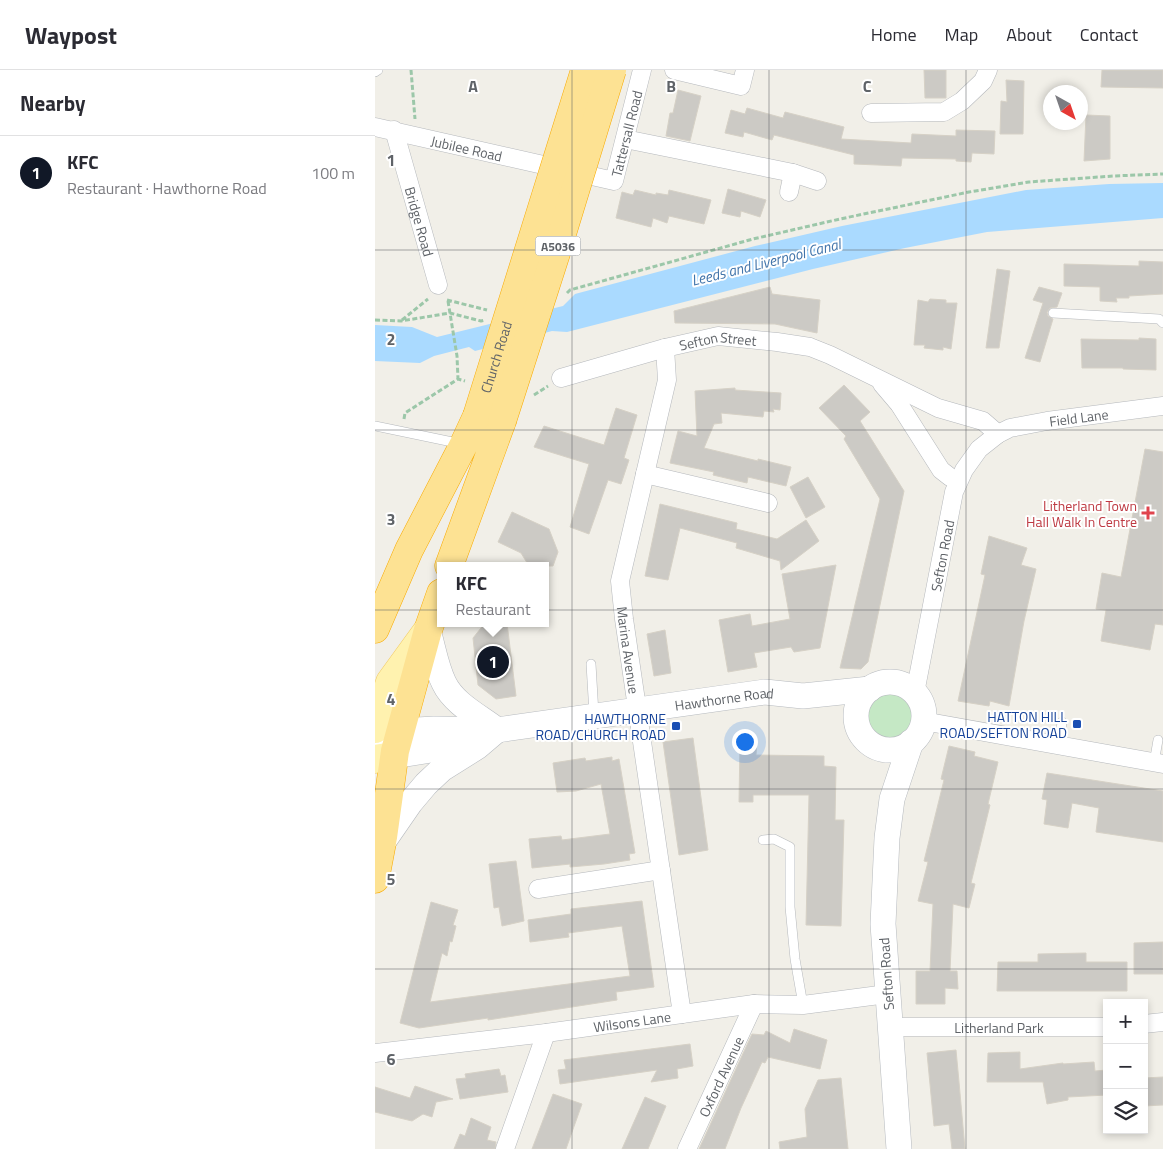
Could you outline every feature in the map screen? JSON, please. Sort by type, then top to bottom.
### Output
[{"type":"highway","name":"Church Road","points":[[450,562],[585,70]]},
{"type":"highway","name":"Church Road","points":[[375,629],[409,550],[465,444],[489,418],[557,250],[612,70]]},
{"type":"highway","points":[[375,879],[381,845],[382,744],[437,604]]},
{"type":"main road","points":[[381,845],[426,784],[442,769],[477,747],[497,730],[461,704],[449,692],[443,682],[428,630]]},
{"type":"main road","points":[[898,683],[907,686],[915,692],[922,706],[923,721],[917,736],[904,747],[895,749],[877,747],[864,737],[857,722],[859,703],[863,695],[870,689],[878,684],[898,683]]},
{"type":"main road","name":"Hawthorne Road","points":[[382,744],[434,729],[497,730],[765,692],[803,696],[870,689]]},
{"type":"main road","name":"Hawthorne Road","points":[[803,696],[857,722]]},
{"type":"main road","points":[[892,799],[911,742]]},
{"type":"main road","points":[[877,747],[892,799]]},
{"type":"main road","name":"Sefton Road","points":[[892,799],[887,838],[883,924],[899,1149]]},
{"type":"street","name":"Tattersall Road","points":[[539,165],[614,181],[643,70]]},
{"type":"street","points":[[674,70],[741,86],[745,70]]},
{"type":"street","points":[[871,113],[945,112],[962,101],[983,81],[988,70]]},
{"type":"street","name":"Jubilee Road","points":[[375,127],[539,165]]},
{"type":"street","name":"Bridge Road","points":[[394,130],[440,291]]},
{"type":"street","points":[[625,139],[793,173],[817,181]]},
{"type":"street","points":[[789,192],[793,173]]},
{"type":"street","name":"Sefton Street","points":[[561,378],[665,348],[719,336],[777,342],[810,347],[939,408],[983,422],[998,434]]},
{"type":"street","name":"Marina Avenue","points":[[665,348],[667,380],[620,580],[682,1014]]},
{"type":"street","name":"Sefton Street","points":[[874,377],[899,404],[941,470],[958,481]]},
{"type":"street","name":"Field Lane","points":[[998,434],[1010,428],[1047,420],[1163,406]]},
{"type":"street","name":"Sefton Road","points":[[915,692],[954,492],[970,459],[998,434]]},
{"type":"street","points":[[645,474],[768,504]]},
{"type":"street","points":[[923,721],[1159,763]]},
{"type":"street","points":[[538,889],[661,870]]},
{"type":"street","name":"Wilsons Lane","points":[[375,1053],[546,1033],[754,1004],[803,1005],[887,994]]},
{"type":"street","name":"Oxford Avenue","points":[[687,1149],[754,1004]]},
{"type":"street","points":[[1148,1024],[1163,1022]]},
{"type":"street","name":"Litherland Park","points":[[890,1027],[1103,1027]]},
{"type":"street","points":[[505,1149],[546,1033]]},
{"type":"lane","points":[[1053,313],[1159,319],[1163,322]]},
{"type":"lane","points":[[375,426],[465,444]]},
{"type":"lane","points":[[591,664],[594,716]]},
{"type":"lane","points":[[1059,745],[1062,722]]},
{"type":"lane","points":[[1158,740],[1159,763]]},
{"type":"lane","points":[[763,840],[774,839],[790,847],[790,907],[795,959],[803,1005]]},
{"type":"path","points":[[411,70],[416,126]]},
{"type":"path","points":[[564,296],[570,290],[753,239],[913,203],[1029,182],[1163,174]]},
{"type":"path","points":[[401,322],[440,291],[448,301],[451,315],[457,379]]},
{"type":"path","points":[[448,301],[488,310]]},
{"type":"path","points":[[375,320],[401,322],[451,315],[481,320],[491,318]]},
{"type":"path","points":[[401,431],[405,413],[457,379],[466,381]]},
{"type":"green space","points":[[895,693],[907,699],[912,707],[912,725],[907,733],[899,738],[885,739],[873,733],[868,725],[867,711],[873,699],[881,694]]},
{"type":"water","name":"Leeds and Liverpool Canal","points":[[1163,183],[1163,218],[987,232],[813,269],[567,332],[552,331],[475,351],[469,347],[434,356],[420,363],[375,361],[375,325],[412,327],[437,337],[563,306],[575,294],[755,246],[842,226],[1026,190],[1109,184]]},
{"type":"building","points":[[924,70],[946,70],[946,98],[925,98]]},
{"type":"building","points":[[1102,70],[1163,70],[1163,88],[1101,87]]},
{"type":"building","points":[[1006,80],[1024,81],[1023,134],[1000,134],[1001,101],[1007,102]]},
{"type":"building","points":[[678,90],[701,96],[690,141],[666,136],[670,113],[673,113]]},
{"type":"building","points":[[747,108],[783,118],[785,112],[844,127],[841,139],[911,143],[912,134],[956,136],[956,130],[995,131],[994,154],[972,153],[971,162],[956,161],[956,159],[902,158],[901,166],[854,164],[854,155],[774,135],[772,140],[744,132],[743,137],[725,133],[731,110],[745,114]]},
{"type":"building","points":[[1088,115],[1110,116],[1110,159],[1084,161]]},
{"type":"building","points":[[728,189],[766,200],[760,217],[741,211],[740,217],[722,213]]},
{"type":"building","points":[[635,190],[656,195],[656,193],[668,195],[669,190],[711,200],[704,224],[669,216],[667,223],[653,218],[651,227],[616,218],[622,192],[633,195]]},
{"type":"building","points":[[1139,261],[1163,262],[1163,294],[1116,298],[1117,302],[1100,301],[1100,287],[1064,286],[1064,264],[1139,266]]},
{"type":"building","points":[[997,269],[1010,271],[999,348],[986,348]]},
{"type":"building","points":[[770,287],[772,294],[820,300],[817,333],[775,324],[675,323],[674,311]]},
{"type":"building","points":[[1039,287],[1062,293],[1057,307],[1050,308],[1047,312],[1048,316],[1053,319],[1040,362],[1025,358],[1043,303],[1033,300]]},
{"type":"building","points":[[930,299],[946,300],[946,303],[957,303],[951,349],[943,347],[943,350],[924,348],[925,345],[914,345],[918,300],[928,302]]},
{"type":"building","points":[[1139,338],[1156,339],[1156,370],[1082,368],[1081,339],[1139,340]]},
{"type":"building","points":[[844,385],[870,412],[860,421],[904,491],[868,662],[861,669],[840,668],[880,499],[844,439],[846,436],[819,408]]},
{"type":"building","points":[[735,388],[735,390],[781,393],[780,410],[773,409],[774,412],[764,411],[763,417],[721,413],[722,423],[714,424],[704,448],[791,467],[786,486],[748,477],[747,483],[713,475],[714,472],[670,463],[678,431],[697,436],[695,391]]},
{"type":"building","points":[[616,408],[637,415],[624,458],[629,460],[621,484],[608,480],[589,534],[570,527],[589,464],[534,447],[544,426],[604,445]]},
{"type":"building","name":"Litherland Town Hall Walk In Centre","points":[[1145,449],[1163,452],[1163,625],[1155,624],[1150,650],[1101,641],[1106,610],[1096,609],[1102,573],[1121,577]]},
{"type":"building","points":[[808,477],[825,507],[806,518],[790,487]]},
{"type":"building","points":[[660,504],[737,523],[736,529],[777,539],[806,520],[819,541],[781,570],[780,561],[736,548],[737,543],[680,528],[668,580],[645,576]]},
{"type":"building","points":[[512,512],[549,529],[558,552],[553,566],[549,566],[549,562],[527,562],[521,553],[498,542]]},
{"type":"building","points":[[989,536],[1027,548],[1021,565],[1036,569],[1024,621],[1009,706],[990,701],[989,706],[958,701],[985,575],[981,574]]},
{"type":"building","points":[[836,565],[820,648],[794,652],[791,647],[754,653],[757,667],[728,672],[719,620],[750,614],[752,626],[790,619],[782,574]]},
{"type":"building","points":[[482,627],[507,627],[516,696],[496,699],[478,685],[473,638]]},
{"type":"building","points":[[665,630],[671,673],[654,676],[647,634]]},
{"type":"building","points":[[693,738],[708,850],[679,855],[663,742]]},
{"type":"building","points":[[740,741],[757,741],[756,755],[824,756],[824,766],[836,767],[835,820],[844,820],[841,926],[806,925],[809,795],[753,795],[753,802],[739,802]]},
{"type":"building","points":[[949,746],[975,752],[974,756],[998,762],[988,804],[990,805],[971,883],[975,884],[969,908],[953,904],[950,971],[957,971],[958,989],[945,988],[945,1004],[916,1004],[916,971],[930,971],[933,904],[918,901],[928,862],[924,861],[944,780],[941,779]]},
{"type":"building","points":[[612,757],[612,761],[619,759],[635,853],[629,854],[630,860],[570,867],[570,864],[532,868],[529,839],[561,836],[562,840],[610,834],[601,784],[576,791],[557,792],[553,763],[585,758],[586,761]]},
{"type":"building","points":[[1047,773],[1163,791],[1163,842],[1096,832],[1099,808],[1072,803],[1068,828],[1044,824],[1047,800],[1042,799]]},
{"type":"building","points":[[516,861],[524,921],[502,926],[499,907],[494,908],[489,864]]},
{"type":"building","points":[[642,901],[654,987],[616,992],[617,1000],[488,1020],[488,1018],[419,1028],[400,1023],[431,902],[458,910],[453,925],[456,926],[452,942],[450,941],[447,956],[442,953],[430,1002],[630,976],[622,926],[568,933],[569,937],[530,942],[528,920],[571,914],[571,909]]},
{"type":"building","points":[[1163,942],[1163,974],[1134,974],[1134,943]]},
{"type":"building","points":[[1086,953],[1086,962],[1127,962],[1127,991],[997,991],[998,962],[1038,962],[1038,954]]},
{"type":"building","points":[[794,1029],[827,1040],[820,1069],[768,1057],[765,1063],[762,1062],[725,1149],[699,1149],[752,1034],[764,1035],[766,1031],[790,1043]]},
{"type":"building","points":[[690,1044],[693,1066],[677,1069],[678,1078],[651,1082],[657,1070],[560,1084],[558,1070],[566,1069],[564,1060]]},
{"type":"building","points":[[956,1050],[965,1149],[952,1149],[949,1124],[934,1126],[927,1053]]},
{"type":"building","points":[[1020,1052],[1020,1069],[1063,1063],[1094,1062],[1095,1071],[1103,1070],[1103,1095],[1068,1097],[1068,1100],[1047,1104],[1043,1082],[987,1082],[988,1053]]},
{"type":"building","points":[[499,1069],[501,1076],[505,1075],[508,1092],[460,1099],[456,1079],[466,1078],[465,1074]]},
{"type":"building","points":[[1163,1077],[1163,1105],[1148,1106],[1148,1078]]},
{"type":"building","points":[[841,1078],[848,1149],[780,1149],[779,1142],[807,1137],[805,1109],[818,1080]]},
{"type":"building","points":[[415,1086],[453,1099],[436,1102],[432,1117],[423,1114],[412,1121],[375,1112],[375,1087],[410,1098]]},
{"type":"building","points":[[553,1094],[582,1104],[566,1149],[532,1149]]},
{"type":"building","points":[[645,1097],[666,1106],[648,1149],[622,1149]]},
{"type":"building","points":[[471,1118],[491,1127],[487,1140],[496,1142],[495,1149],[454,1149],[460,1134],[465,1136]]},
{"type":"place","name":"Litherland Town Hall Walk In Centre","points":[[1148,513]]},
{"type":"place","name":"KFC","points":[[493,662]]},
{"type":"place","name":"HATTON HILL ROAD/SEFTON ROAD","points":[[1077,724]]},
{"type":"place","name":"HAWTHORNE ROAD/CHURCH ROAD","points":[[676,726]]}]
